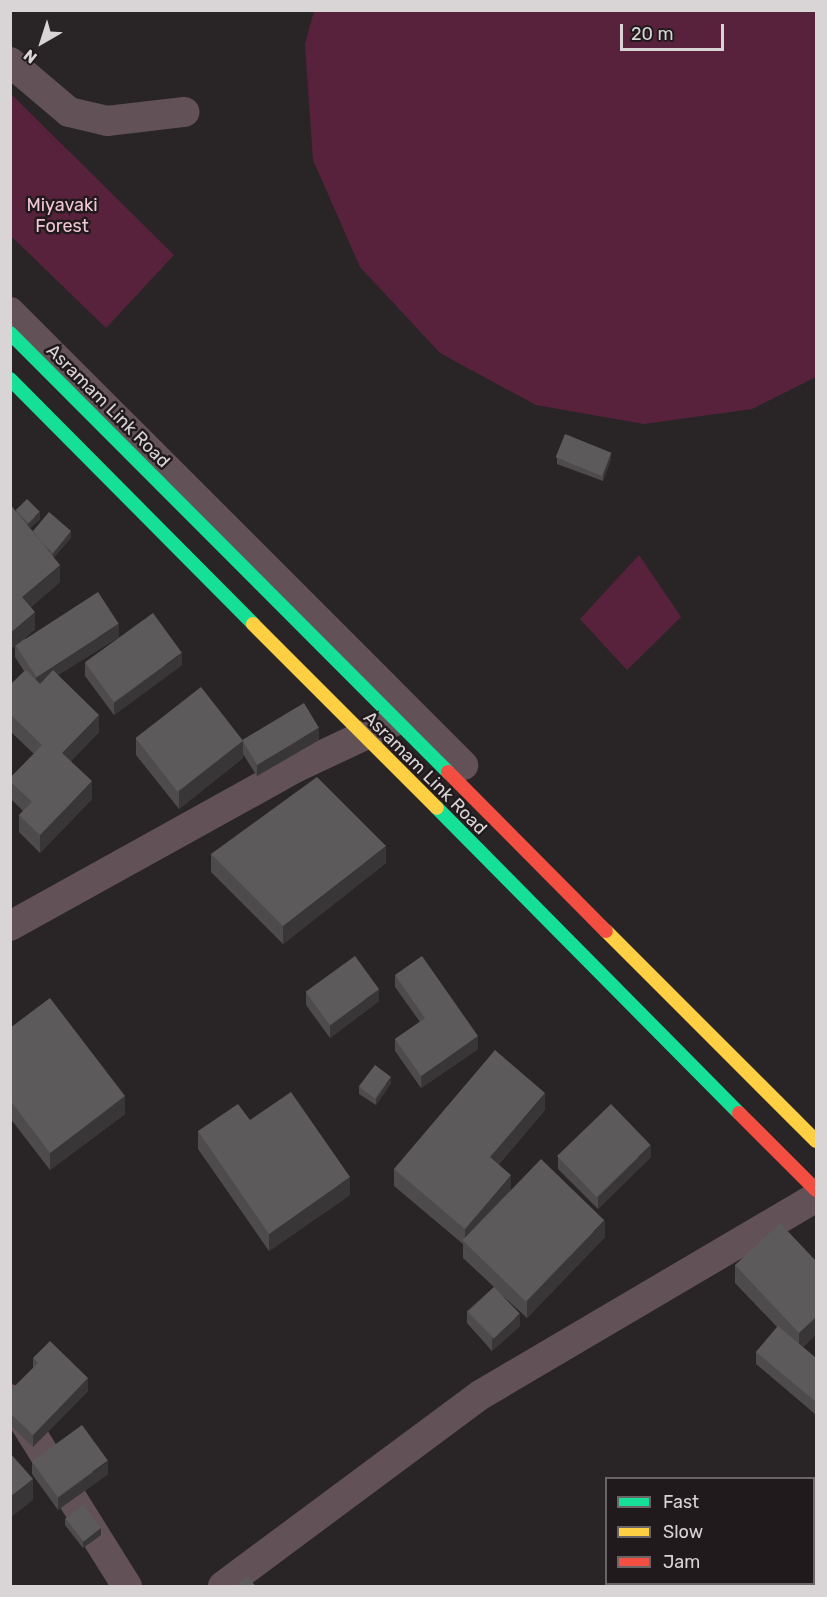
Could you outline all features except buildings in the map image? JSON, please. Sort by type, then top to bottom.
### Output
[{"type":"main road","name":"Asramam Link Road","points":[[10,333],[816,1141]]},
{"type":"main road","name":"Asramam Link Road","points":[[10,379],[364,738],[816,1190]]},
{"type":"street","points":[[10,62],[69,112],[107,121],[184,112]]},
{"type":"street","points":[[10,312],[416,716],[816,1128]]},
{"type":"street","points":[[10,926],[297,767],[364,738],[397,720]]},
{"type":"street","points":[[223,1587],[482,1394],[816,1197]]},
{"type":"street","points":[[10,1399],[127,1587]]},
{"type":"green space","points":[[314,11],[816,11],[816,377],[752,409],[644,424],[536,405],[440,353],[360,267],[313,160],[305,44]]},
{"type":"green space","name":"Miyavaki Forest","points":[[11,94],[174,255],[106,328],[11,236]]},
{"type":"green space","points":[[639,555],[681,617],[627,670],[580,619]]},
{"type":"traffic: fast","points":[[10,333],[448,772]]},
{"type":"traffic: fast","points":[[10,379],[253,624]]},
{"type":"traffic: fast","points":[[437,808],[739,1113]]},
{"type":"traffic: slow","points":[[253,624],[437,808]]},
{"type":"traffic: slow","points":[[606,931],[816,1141]]},
{"type":"traffic: jam","points":[[448,772],[606,931]]},
{"type":"traffic: jam","points":[[739,1113],[816,1190]]}]
